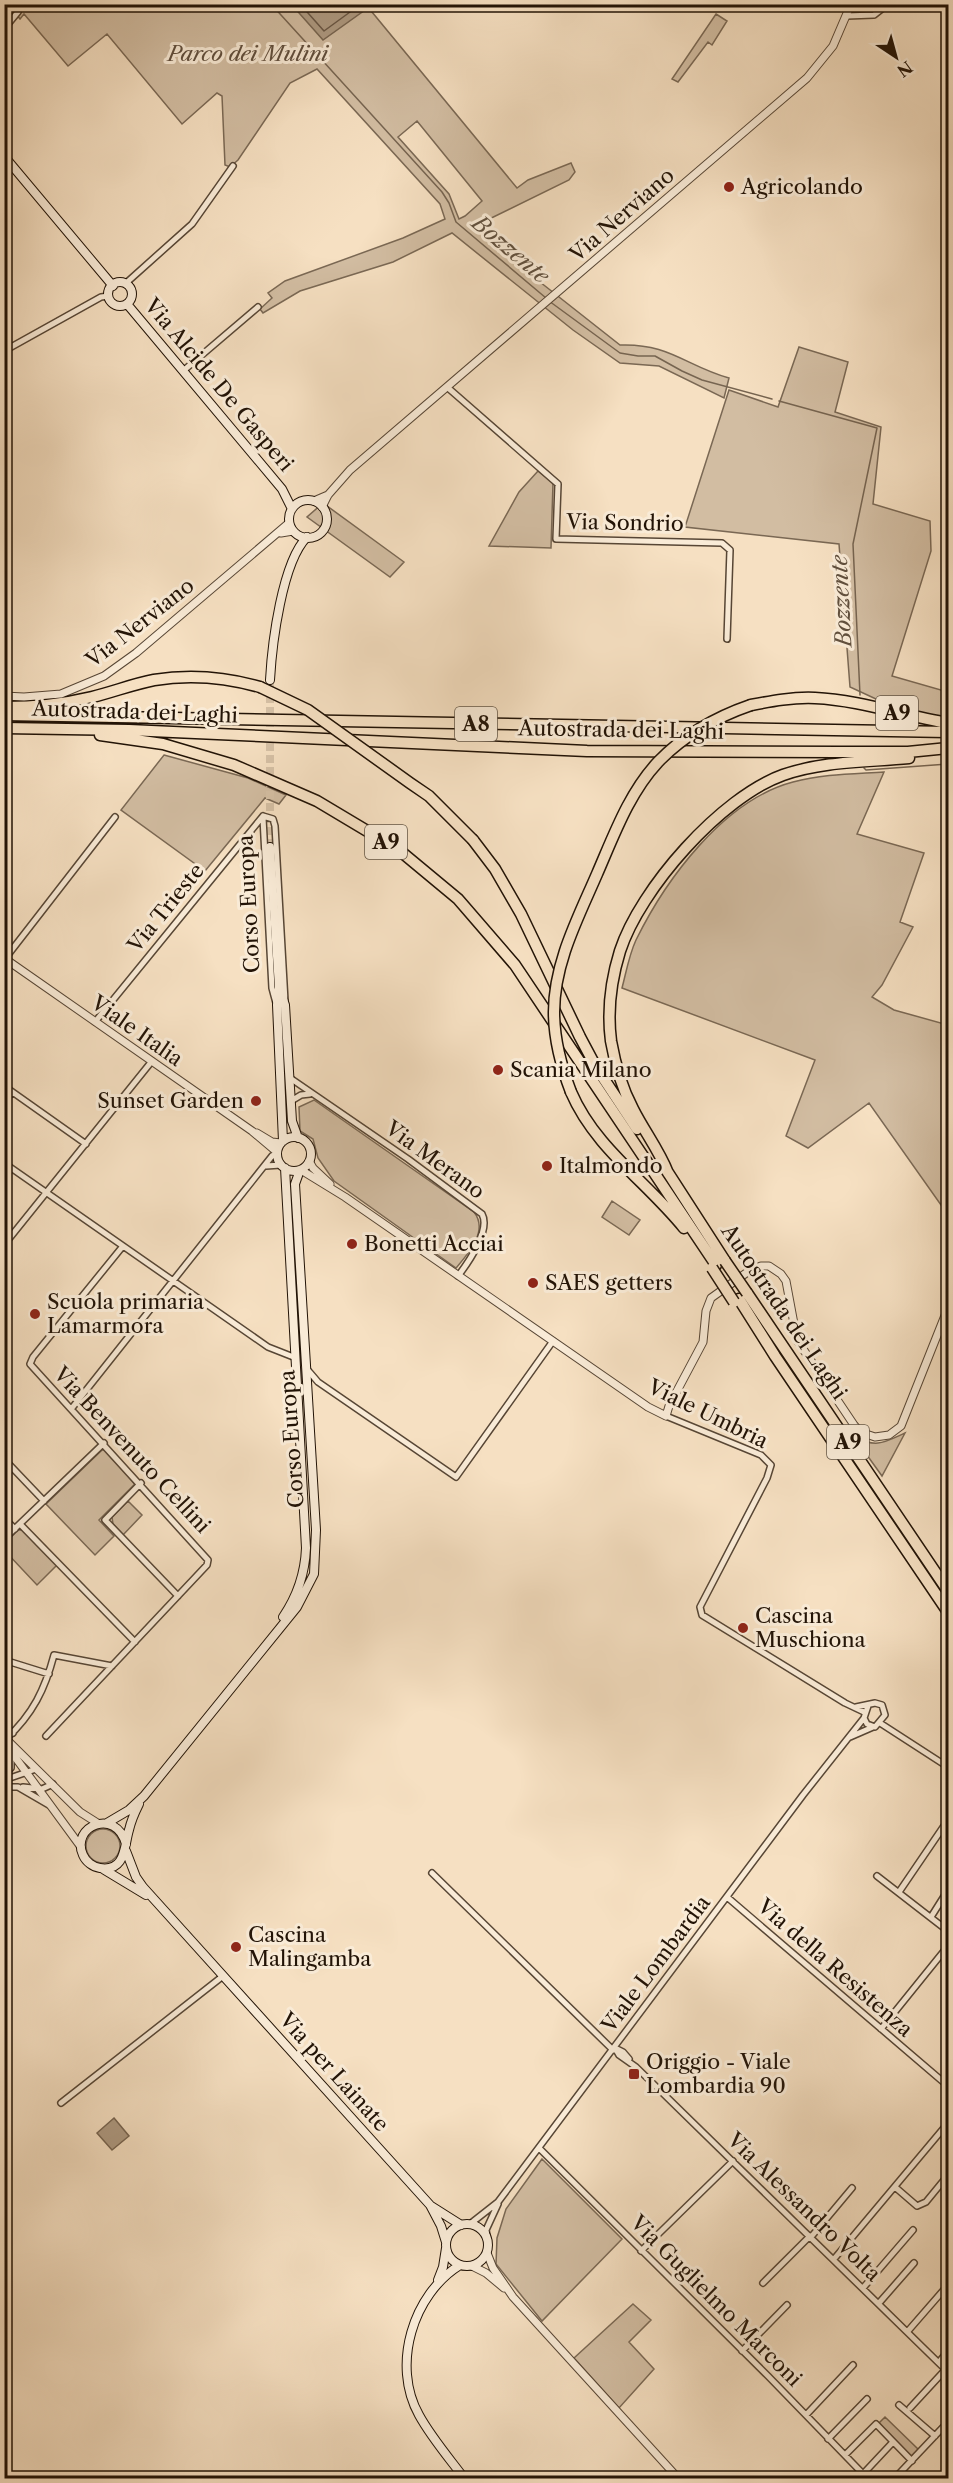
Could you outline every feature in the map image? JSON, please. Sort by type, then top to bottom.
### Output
[{"type":"highway","name":"A9","points":[[4,707],[40,707],[69,702],[137,684],[207,676],[260,687],[308,710],[429,796],[473,840],[495,869],[521,914],[596,1067],[668,1173]]},
{"type":"highway","name":"A9","points":[[718,1265],[667,1207],[606,1148],[584,1118],[571,1092],[556,1045],[554,1012],[557,980],[572,934],[621,818],[647,775],[670,750],[710,723],[751,705],[789,698],[817,698],[948,723]]},
{"type":"highway","name":"Autostrada dei Laghi","points":[[4,715],[948,732]]},
{"type":"highway","name":"Autostrada dei Laghi","points":[[4,728],[283,736],[587,751],[908,752],[948,748]]},
{"type":"highway","name":"A9","points":[[61,729],[163,744],[234,765],[317,801],[399,850],[458,899],[515,965],[718,1265]]},
{"type":"highway","name":"A9","points":[[668,1173],[662,1157],[633,1110],[622,1085],[611,1041],[609,1010],[614,976],[621,950],[642,906],[713,820],[758,787],[782,776],[811,767],[948,754]]},
{"type":"highway","name":"Autostrada dei Laghi","points":[[668,1173],[718,1265],[740,1298],[948,1591]]},
{"type":"highway","name":"Autostrada dei Laghi","points":[[740,1298],[775,1356],[948,1612]]},
{"type":"main road","points":[[4,156],[112,286],[109,296]]},
{"type":"main road","name":"Via Alcide De Gasperi","points":[[112,286],[118,283],[125,284],[132,293],[127,304]]},
{"type":"main road","name":"Via Alcide De Gasperi","points":[[109,296],[115,305],[127,304]]},
{"type":"main road","name":"Via Alcide De Gasperi","points":[[127,304],[282,489],[292,509]]},
{"type":"main road","name":"Via Alcide De Gasperi","points":[[282,489],[302,501]]},
{"type":"main road","points":[[270,680],[275,627],[283,591],[298,551],[307,537],[320,532],[325,525],[326,516],[322,507],[314,501],[302,501],[292,509],[298,551]]},
{"type":"main road","points":[[294,530],[307,537]]},
{"type":"main road","points":[[270,844],[281,1005]]},
{"type":"main road","name":"Corso Europa","points":[[281,1005],[290,1078],[292,1121],[298,1138]]},
{"type":"main road","name":"Corso Europa","points":[[281,1005],[282,1142]]},
{"type":"main road","points":[[290,1138],[298,1138],[309,1147],[309,1161],[301,1170],[294,1171],[283,1167],[277,1152],[282,1142],[290,1138]]},
{"type":"main road","name":"Corso Europa","points":[[236,1682],[291,1605],[300,1587],[305,1568],[306,1539],[283,1167]]},
{"type":"main road","name":"Corso Europa","points":[[103,1823],[129,1810],[144,1796],[297,1607],[314,1574],[316,1530],[296,1184],[301,1170]]},
{"type":"main road","name":"Corso Europa","points":[[126,1847],[132,1821],[144,1796]]},
{"type":"main road","points":[[103,1823],[120,1830],[136,1877],[157,1903],[135,1887],[87,1862],[81,1848],[81,1841],[88,1830],[103,1823]]},
{"type":"main road","points":[[101,1868],[108,1868],[119,1862],[126,1847]]},
{"type":"main road","name":"Via per Lainate","points":[[157,1903],[430,2205],[441,2226],[446,2245]]},
{"type":"main road","name":"Via per Lainate","points":[[430,2205],[466,2224]]},
{"type":"main road","points":[[446,2245],[451,2259],[460,2265],[472,2266],[483,2259],[487,2253],[488,2242],[482,2230],[466,2224],[451,2231],[446,2245],[438,2282],[421,2308],[414,2326],[408,2349],[408,2387],[418,2414],[464,2478]]},
{"type":"main road","points":[[438,2282],[460,2265]]},
{"type":"street","name":"Via Nerviano","points":[[328,495],[343,477],[807,78],[833,46],[851,4]]},
{"type":"street","points":[[847,16],[874,15],[888,4]]},
{"type":"street","points":[[4,29],[18,12]]},
{"type":"street","points":[[125,284],[192,224],[233,166]]},
{"type":"street","points":[[4,351],[101,297],[109,296]]},
{"type":"street","points":[[183,370],[258,307]]},
{"type":"street","name":"Via Sondrio","points":[[447,387],[558,484],[556,539],[722,543],[730,550],[727,639]]},
{"type":"street","points":[[314,501],[328,495]]},
{"type":"street","points":[[322,507],[328,495]]},
{"type":"street","name":"Via Nerviano","points":[[4,696],[24,697],[61,693],[79,688],[104,676],[136,653],[278,534],[294,530]]},
{"type":"street","name":"Corso Europa","points":[[263,816],[270,844],[281,1005]]},
{"type":"street","name":"Corso Europa","points":[[263,816],[273,819],[270,844],[272,988],[281,1005]]},
{"type":"street","name":"Via Trieste","points":[[95,1022],[263,816]]},
{"type":"street","points":[[5,959],[116,817]]},
{"type":"street","name":"Viale Italia","points":[[5,959],[252,1131],[277,1152]]},
{"type":"street","points":[[4,1245],[152,1061]]},
{"type":"street","name":"Via Merano","points":[[290,1078],[408,1159],[482,1214],[485,1218],[484,1227],[473,1256],[458,1276]]},
{"type":"street","points":[[4,1086],[86,1143]]},
{"type":"street","points":[[4,1102],[12,1092]]},
{"type":"street","points":[[291,1101],[301,1095],[312,1094]]},
{"type":"street","name":"Viale Italia","points":[[252,1131],[276,1143],[282,1142]]},
{"type":"street","points":[[72,1408],[277,1152]]},
{"type":"street","points":[[309,1161],[318,1173],[345,1197]]},
{"type":"street","points":[[4,1162],[273,1350],[296,1358]]},
{"type":"street","points":[[266,1166],[273,1164],[283,1167]]},
{"type":"street","points":[[301,1170],[345,1197],[553,1341],[456,1477],[318,1382],[305,1366]]},
{"type":"street","name":"Via Benvenuto Cellini","points":[[123,1246],[33,1357],[30,1364],[141,1483],[208,1560],[207,1565],[178,1596]]},
{"type":"street","points":[[666,1416],[703,1342],[706,1311],[711,1298],[749,1271],[761,1266],[776,1269],[786,1281],[796,1340],[854,1425],[866,1435],[883,1437],[901,1426],[948,1308]]},
{"type":"street","name":"Viale Umbria","points":[[553,1341],[648,1407],[761,1455],[771,1465],[768,1478],[700,1611],[707,1619],[845,1703],[856,1707]]},
{"type":"street","points":[[4,1539],[104,1443]]},
{"type":"street","points":[[4,1459],[44,1501]]},
{"type":"street","points":[[46,1736],[178,1596],[105,1520],[141,1483]]},
{"type":"street","points":[[4,1518],[15,1529]]},
{"type":"street","points":[[20,1524],[135,1642]]},
{"type":"street","points":[[4,1615],[8,1640],[5,1661],[49,1674]]},
{"type":"street","points":[[5,1739],[35,1707],[49,1674],[54,1655],[112,1666]]},
{"type":"street","points":[[840,1746],[854,1734],[876,1725],[885,1715],[885,1708],[878,1703],[856,1707]]},
{"type":"street","points":[[864,1715],[868,1706]]},
{"type":"street","points":[[856,1707],[864,1715],[867,1724],[876,1725],[894,1733],[948,1767]]},
{"type":"street","name":"Viale Lombardia","points":[[488,2242],[486,2230],[498,2202],[864,1715]]},
{"type":"street","points":[[4,1725],[13,1733]]},
{"type":"street","points":[[5,1739],[11,1751],[81,1848]]},
{"type":"street","points":[[5,1739],[80,1812],[103,1823]]},
{"type":"street","points":[[4,1775],[10,1768],[11,1751]]},
{"type":"street","points":[[4,1780],[38,1769]]},
{"type":"street","points":[[4,1787],[45,1789],[52,1784]]},
{"type":"street","points":[[18,1787],[51,1807]]},
{"type":"street","points":[[899,1892],[948,1820]]},
{"type":"street","name":"Via Alessandro Volta","points":[[432,1873],[614,2049],[623,2052],[947,2371]]},
{"type":"street","points":[[877,1876],[948,1931]]},
{"type":"street","points":[[931,1917],[948,1890]]},
{"type":"street","name":"Via della Resistenza","points":[[727,1897],[948,2086]]},
{"type":"street","points":[[881,2029],[948,1946]]},
{"type":"street","points":[[61,2103],[223,1976]]},
{"type":"street","points":[[834,2259],[948,2123]]},
{"type":"street","name":"Via Guglielmo Marconi","points":[[540,2149],[865,2476]]},
{"type":"street","points":[[641,2251],[733,2162]]},
{"type":"street","points":[[895,2187],[917,2206],[926,2202],[944,2180],[948,2179]]},
{"type":"street","points":[[763,2283],[810,2236],[852,2188]]},
{"type":"street","name":"Viale Lombardia","points":[[466,2224],[498,2202]]},
{"type":"street","points":[[863,2288],[913,2230]]},
{"type":"street","points":[[487,2253],[493,2268],[513,2297]]},
{"type":"street","points":[[879,2303],[914,2263]]},
{"type":"street","points":[[472,2266],[486,2273],[513,2297],[678,2478]]},
{"type":"street","points":[[908,2331],[948,2285]]},
{"type":"street","points":[[742,2351],[787,2304]]},
{"type":"street","points":[[939,2362],[948,2352]]},
{"type":"street","points":[[806,2415],[853,2365]]},
{"type":"street","points":[[910,2408],[947,2371]]},
{"type":"street","points":[[828,2439],[867,2399]]},
{"type":"street","points":[[898,2405],[935,2436]]},
{"type":"street","points":[[895,2478],[948,2422]]},
{"type":"street","points":[[844,2455],[876,2424],[912,2461]]},
{"type":"street","points":[[865,2476],[893,2442]]},
{"type":"green space","name":"Parco dei Mulini","points":[[15,5],[380,5],[372,12],[517,188],[528,180],[571,163],[575,172],[569,180],[475,226],[540,282],[620,345],[637,345],[665,351],[729,378],[724,398],[659,366],[620,363],[573,330],[452,233],[393,262],[300,291],[263,313],[260,309],[272,298],[268,293],[285,281],[403,238],[445,219],[440,204],[317,69],[290,83],[238,160],[230,167],[225,165],[222,96],[217,93],[182,124],[107,34],[68,66],[24,14],[20,19],[16,14]],"holes":[[[417,121],[482,201],[459,219],[449,194],[398,137]]]},
{"type":"green space","points":[[716,14],[727,21],[712,45],[708,42],[678,82],[672,79]]},
{"type":"green space","points":[[799,347],[848,362],[835,412],[881,427],[873,504],[930,521],[931,551],[892,676],[948,692],[948,719],[889,705],[850,687],[839,544],[685,527],[729,390],[778,407]]},
{"type":"green space","points":[[538,471],[553,483],[551,548],[489,546],[519,492]]},
{"type":"green space","points":[[323,503],[404,562],[390,577],[307,517]]},
{"type":"green space","points":[[164,755],[248,778],[286,795],[279,804],[265,798],[205,871],[121,810]]},
{"type":"green space","points":[[884,772],[857,834],[924,853],[900,922],[913,927],[882,985],[872,997],[894,1010],[948,1025],[948,1179],[941,1205],[869,1103],[808,1148],[786,1136],[815,1060],[622,988],[634,946],[663,892],[700,845],[721,824],[768,791],[793,782],[827,776]]},
{"type":"green space","points":[[314,1100],[474,1212],[478,1219],[478,1234],[471,1249],[456,1268],[334,1181],[318,1158],[313,1139],[300,1131],[299,1107]]},
{"type":"green space","points":[[612,1201],[640,1220],[629,1235],[602,1217]]},
{"type":"green space","points":[[905,1433],[882,1476],[854,1437],[880,1443]]},
{"type":"green space","points":[[102,1450],[105,1450],[135,1484],[99,1520],[114,1536],[95,1555],[46,1504]]},
{"type":"green space","points":[[128,1501],[142,1515],[123,1535],[113,1524],[112,1517]]},
{"type":"green space","points":[[18,1530],[22,1530],[57,1565],[37,1585],[5,1551],[5,1543]]},
{"type":"green space","points":[[103,1829],[115,1834],[120,1846],[115,1858],[103,1863],[91,1858],[86,1846],[91,1834]]},
{"type":"green space","points":[[542,2159],[622,2239],[542,2321],[496,2264],[497,2238],[506,2209]]},
{"type":"green space","points":[[633,2304],[651,2320],[629,2342],[654,2369],[619,2408],[574,2358]]},
{"type":"green space","points":[[885,2417],[920,2451],[912,2458],[877,2425]]},
{"type":"water","points":[[292,5],[372,5],[323,40]]},
{"type":"water","points":[[114,2118],[129,2136],[112,2150],[97,2133]]},
{"type":"waterway","name":"Bozzente","points":[[271,4],[442,192],[456,222],[546,298]]},
{"type":"waterway","name":"Bozzente","points":[[549,301],[620,353],[655,356],[702,380],[772,399]]},
{"type":"waterway","name":"Bozzente","points":[[779,401],[877,428],[853,544],[860,695]]},
{"type":"waterway","name":"Bozzente","points":[[864,768],[866,770],[948,764]]},
{"type":"tunnel","points":[[270,680],[270,847]]},
{"type":"place","name":"Agricolando","points":[[729,187]]},
{"type":"place","name":"Scania Milano","points":[[498,1070]]},
{"type":"place","name":"Sunset Garden","points":[[256,1101]]},
{"type":"place","name":"Italmondo","points":[[547,1166]]},
{"type":"place","name":"Bonetti Acciai","points":[[352,1244]]},
{"type":"place","name":"SAES getters","points":[[533,1283]]},
{"type":"place","name":"Scuola primaria Lamarmora","points":[[35,1314]]},
{"type":"place","name":"Cascina Muschiona","points":[[743,1628]]},
{"type":"place","name":"Cascina Malingamba","points":[[236,1947]]},
{"type":"place","name":"Origgio - Viale Lombardia 90","points":[[634,2074]]}]
